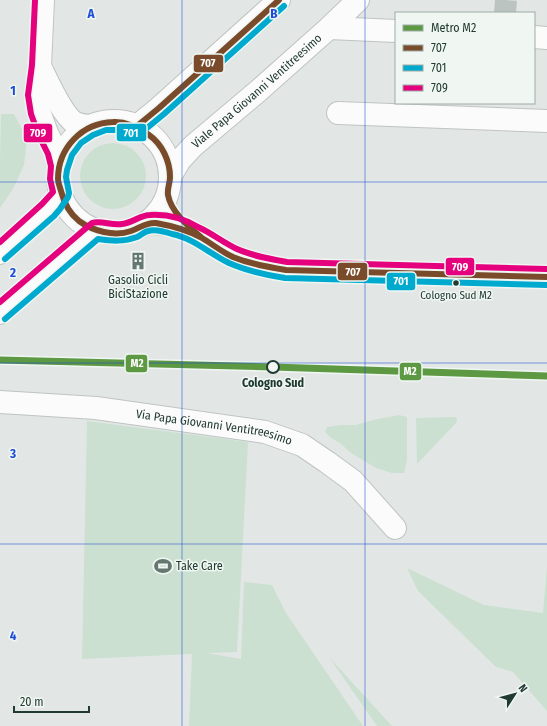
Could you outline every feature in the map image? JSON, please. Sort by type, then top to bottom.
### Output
[{"type":"street","points":[[43,0],[40,66],[36,94],[39,112],[56,151],[59,166]]},
{"type":"street","points":[[138,126],[279,0]]},
{"type":"street","name":"Viale Papa Giovanni Ventitreesimo","points":[[201,237],[184,221],[173,206],[169,185],[167,158],[163,150],[150,134],[138,126],[121,122],[100,123],[90,126],[82,131],[69,144],[59,166],[58,178],[61,194],[70,211],[82,223],[96,230],[112,233],[131,231],[154,217],[164,202],[169,185],[180,160],[193,146],[257,92],[328,28],[349,3]]},
{"type":"street","points":[[328,28],[395,31]]},
{"type":"street","points":[[535,37],[547,38]]},
{"type":"street","points":[[40,66],[56,97],[69,117],[74,122],[90,126]]},
{"type":"street","points":[[338,114],[547,121]]},
{"type":"street","points":[[0,253],[48,210],[61,194]]},
{"type":"street","name":"Viale Papa Giovanni Ventitreesimo","points":[[146,223],[181,228],[201,237],[224,252],[239,259],[259,265],[286,270],[547,278]]},
{"type":"street","points":[[0,313],[96,230]]},
{"type":"street","name":"Via Papa Giovanni Ventitreesimo","points":[[0,402],[96,408],[265,432],[302,445],[328,462],[353,481],[395,528]]},
{"type":"green space","points":[[1,114],[14,114],[27,139],[24,165],[13,189],[0,208],[0,161]]},
{"type":"green space","points":[[113,143],[126,145],[136,153],[144,163],[146,176],[144,189],[136,199],[126,207],[113,209],[100,207],[90,199],[82,189],[80,176],[82,163],[90,153],[100,145]]},
{"type":"green space","points":[[399,415],[407,417],[407,460],[404,473],[392,473],[376,468],[351,453],[325,432],[327,427],[356,425]]},
{"type":"green space","points":[[456,417],[456,423],[417,464],[416,418]]},
{"type":"green space","name":"Take Care","points":[[87,421],[248,442],[237,652],[207,653],[241,659],[244,582],[272,585],[286,613],[363,726],[189,726],[192,654],[82,659]]},
{"type":"green space","points":[[547,567],[547,711],[513,672],[496,667],[418,591],[407,568],[484,605],[543,613]]},
{"type":"green space","points":[[329,657],[392,726],[377,726]]},
{"type":"tunnel","points":[[505,12],[506,0]]},
{"type":"metro line","name":"M2","points":[[0,360],[547,376]]},
{"type":"transit line","name":"709","points":[[0,242],[53,192],[50,179],[51,166],[48,154],[39,136],[31,114],[28,95],[32,65],[35,0]]},
{"type":"transit line","name":"707","points":[[137,126],[279,0]]},
{"type":"transit line","name":"701","points":[[5,259],[54,216],[68,197],[69,193],[66,177],[67,170],[72,155],[81,143],[93,135],[106,130],[121,130],[136,134],[141,133],[284,6]]},
{"type":"transit line","name":"707","points":[[201,237],[176,213],[168,195],[170,171],[167,159],[158,143],[145,132],[123,123],[102,123],[82,132],[67,148],[62,157],[58,179],[65,204],[72,215],[79,221],[91,228],[104,232],[124,233],[149,223],[162,224],[191,233],[229,255],[239,259],[259,265],[286,270],[547,277]]},
{"type":"transit line","name":"709","points":[[0,302],[92,223],[99,222],[122,224],[146,215],[163,215],[182,220],[209,233],[232,247],[262,257],[287,262],[547,269]]},
{"type":"transit line","name":"701","points":[[5,319],[98,239],[113,241],[127,240],[151,230],[180,236],[229,263],[264,274],[285,278],[547,285]]},
{"type":"place","name":"Gasolio Cicli BiciStazione","points":[[138,261]]},
{"type":"place","name":"Cologno Sud M2","points":[[456,283]]},
{"type":"place","name":"Cologno Sud","points":[[273,367]]},
{"type":"place","name":"Take Care","points":[[163,566]]}]
